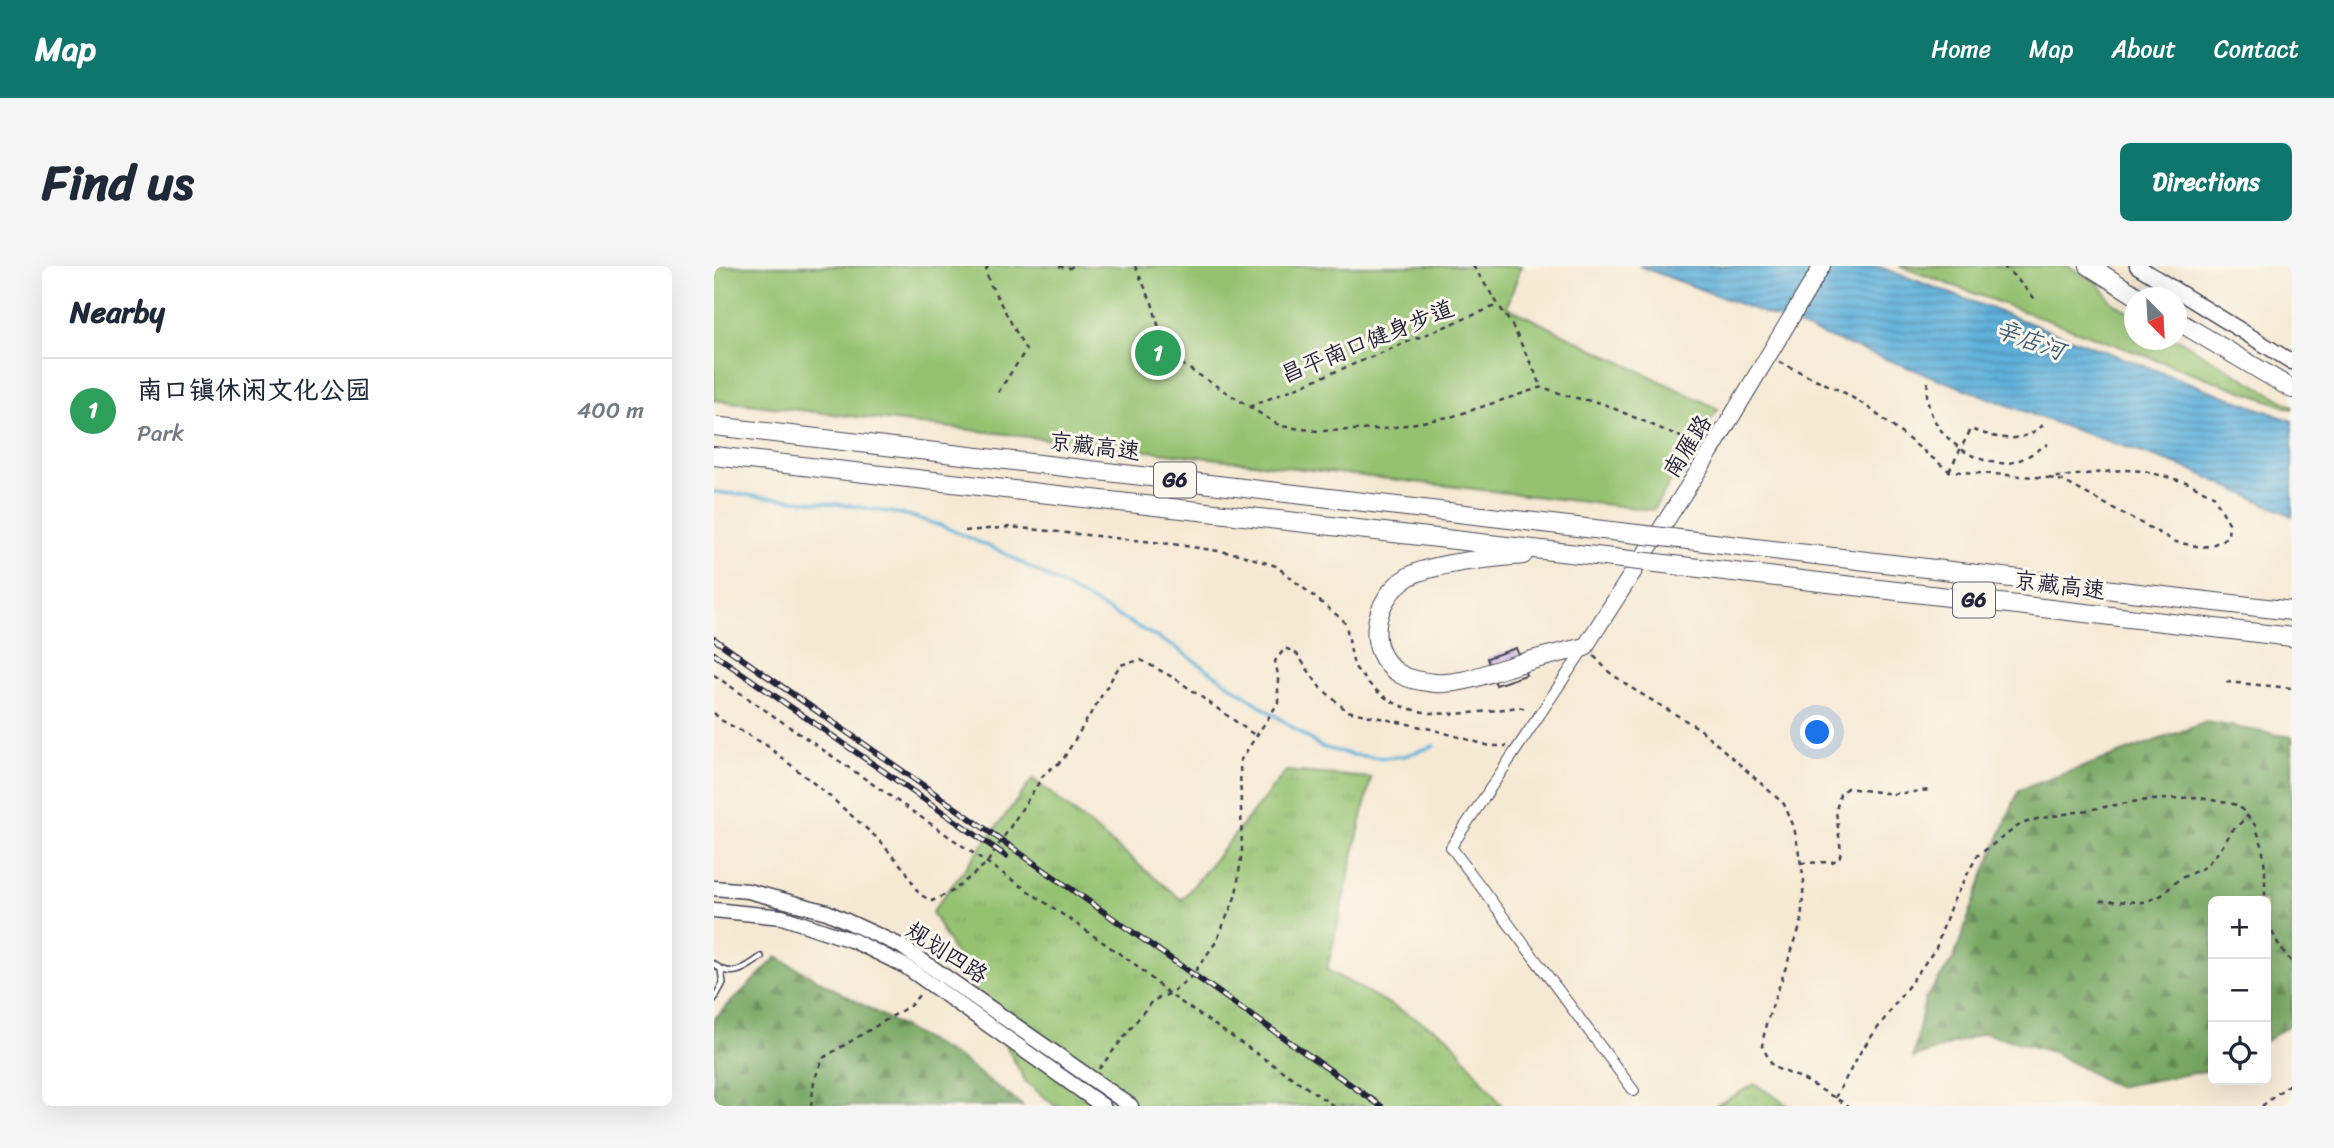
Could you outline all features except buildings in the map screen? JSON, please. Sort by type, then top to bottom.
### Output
[{"type":"highway","points":[[2089,266],[2124,288]]},
{"type":"highway","points":[[2187,327],[2292,389]]},
{"type":"highway","name":"京藏高速","points":[[714,426],[2292,611]]},
{"type":"highway","name":"G6","points":[[714,456],[1550,551]]},
{"type":"highway","points":[[1550,551],[1480,560],[1430,569],[1409,576],[1391,589],[1380,606],[1376,625],[1382,657],[1399,673],[1420,681],[1456,683],[1585,647]]},
{"type":"highway","name":"京藏高速","points":[[1550,551],[2292,637]]},
{"type":"main road","name":"南雁路","points":[[1585,647],[1782,337],[1822,266]]},
{"type":"main road","points":[[2137,266],[2292,362]]},
{"type":"main road","name":"规划四路","points":[[714,888],[748,891],[827,912],[901,946],[1131,1106]]},
{"type":"main road","name":"规划四路","points":[[714,909],[782,917],[854,941],[905,966],[1103,1106]]},
{"type":"street","points":[[1585,647],[1451,847],[1634,1091]]},
{"type":"lane","points":[[714,964],[731,973],[744,970],[761,957]]},
{"type":"lane","points":[[714,999],[723,983],[721,970]]},
{"type":"path","points":[[988,266],[986,270],[989,282],[1026,350],[997,394]]},
{"type":"path","points":[[1059,266],[1068,269],[1073,266]]},
{"type":"path","points":[[1135,266],[1152,303],[1162,339],[1175,360],[1280,426],[1317,431],[1384,429],[1454,416],[1542,387],[1601,403],[1711,451]]},
{"type":"path","points":[[1473,266],[1513,327],[1542,387]]},
{"type":"path","points":[[2003,266],[2035,299]]},
{"type":"path","name":"昌平南口健身步道","points":[[1248,407],[1499,305]]},
{"type":"path","points":[[1769,357],[1845,393],[1869,408],[1949,471],[2063,481],[2176,542],[2197,547],[2214,547],[2228,536],[2229,523],[2213,495],[2186,482],[2144,471],[2123,470],[2049,478]]},
{"type":"path","points":[[1928,382],[1925,396],[1929,411],[1952,441],[1968,454],[1984,460],[2007,463],[2021,460],[2048,444]]},
{"type":"path","points":[[1949,471],[1971,429],[1996,439],[2021,438],[2043,425]]},
{"type":"path","points":[[965,531],[1011,527],[1239,554],[1276,566],[1343,620],[1348,629],[1356,667],[1373,688],[1396,706],[1440,714],[1519,707],[1539,713]]},
{"type":"path","points":[[1585,647],[1609,672],[1700,729],[1784,804],[1794,827],[1804,880],[1801,924],[1766,1024],[1762,1046],[1773,1067],[1801,1078],[1849,1106]]},
{"type":"path","points":[[1091,1079],[1152,1002],[1169,994],[1191,977],[1216,942],[1236,895],[1242,851],[1240,761],[1278,703],[1275,661],[1285,648],[1297,654],[1319,686],[1347,711],[1431,729],[1490,746],[1517,746]]},
{"type":"path","points":[[714,713],[721,720],[766,745],[876,837],[906,871],[919,894],[932,901],[953,891],[987,863],[1045,773],[1062,761],[1120,665],[1141,660],[1176,679],[1256,736]]},
{"type":"path","points":[[714,675],[1136,965],[1169,994],[1334,1106]]},
{"type":"path","points":[[2226,681],[2292,688]]},
{"type":"path","points":[[1801,863],[1832,862],[1839,859],[1841,852],[1836,811],[1840,794],[1847,788],[1894,794],[1930,790]]},
{"type":"path","points":[[1835,1098],[1860,1051],[1936,948],[1951,905],[1978,856],[2021,824],[2037,818],[2138,801],[2195,797],[2238,805],[2255,825],[2262,845],[2265,896]]},
{"type":"path","points":[[2100,901],[2145,902],[2162,895],[2179,879],[2205,867],[2232,831],[2248,817]]},
{"type":"path","points":[[2271,933],[2292,962]]},
{"type":"path","points":[[811,1106],[814,1081],[823,1058],[911,1005],[929,983]]},
{"type":"path","points":[[2262,1106],[2292,1082]]},
{"type":"green space","points":[[714,266],[1521,266],[1507,307],[1718,409],[1653,510],[714,400]]},
{"type":"green space","points":[[1899,266],[2068,266],[2098,283],[2112,302],[2124,309],[2124,348]]},
{"type":"green space","points":[[2187,345],[2292,406],[2292,409],[2130,350],[2187,350]]},
{"type":"green space","points":[[2207,722],[2292,737],[2292,1023],[2271,1038],[2271,896],[2208,896],[2208,1071],[2116,1087],[2053,1052],[1984,1033],[1913,1058],[1925,999],[1954,958],[1982,879],[2019,790]]},
{"type":"green space","points":[[1286,771],[1371,778],[1327,970],[1448,1036],[1502,1106],[1055,1106],[1026,1082],[932,912],[1033,779],[1182,900]]},
{"type":"green space","points":[[777,957],[962,1060],[1023,1106],[714,1106],[714,1019]]},
{"type":"green space","points":[[1755,1084],[1789,1106],[1715,1106]]},
{"type":"water","name":"辛店河","points":[[1639,266],[1877,266],[2292,421],[2292,516],[2190,469],[2055,423]]},
{"type":"waterway","points":[[714,492],[847,505],[907,515],[942,526],[1004,553],[1176,648],[1321,747],[1353,755],[1383,758],[1404,756],[1434,746]]},
{"type":"railway","points":[[714,639],[1381,1106]]},
{"type":"railway","points":[[714,654],[1006,856]]},
{"type":"place","name":"南口镇休闲文化公园","points":[[1158,353]]}]
